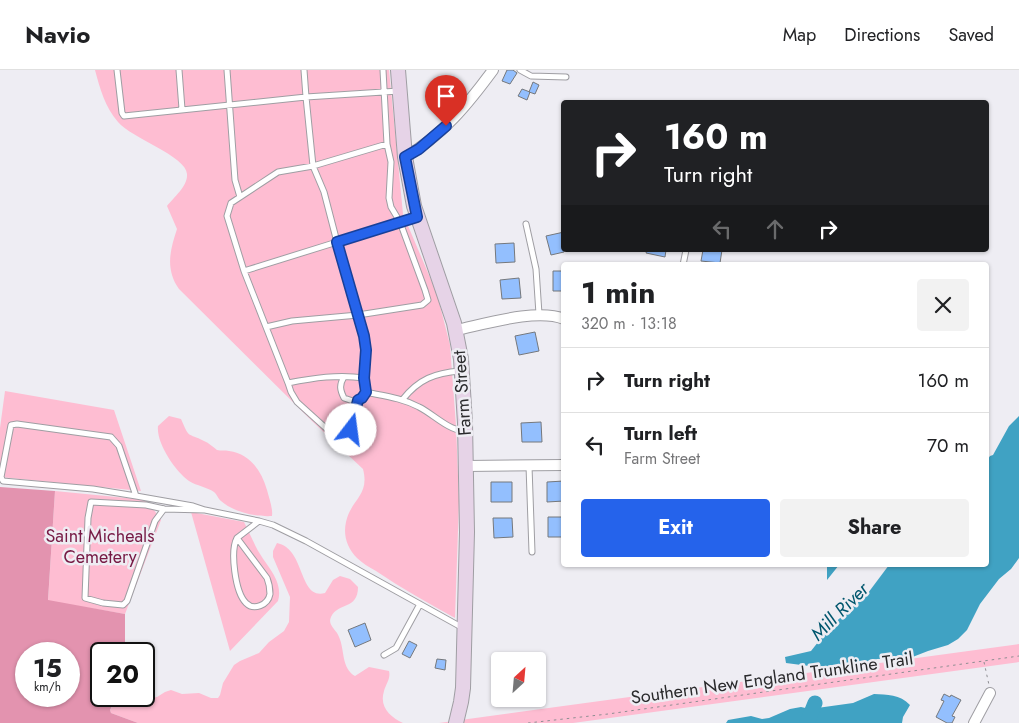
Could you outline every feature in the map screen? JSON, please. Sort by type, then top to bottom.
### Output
[{"type":"street","name":"Farm Street","points":[[398,70],[405,157],[417,217],[445,293],[456,330],[462,371],[466,466],[466,630],[463,688],[456,723]]},
{"type":"street","points":[[405,157],[419,149],[446,126],[463,109],[493,70]]},
{"type":"street","points":[[456,330],[539,314],[561,318]]},
{"type":"street","points":[[466,466],[561,465]]},
{"type":"street","points":[[974,723],[990,693]]},
{"type":"lane","points":[[117,70],[122,114],[124,116],[306,97],[400,90]]},
{"type":"lane","points":[[179,70],[182,110]]},
{"type":"lane","points":[[227,70],[235,180],[240,197]]},
{"type":"lane","points":[[304,70],[313,166],[324,192],[366,350],[364,378],[366,392],[362,398],[350,401],[344,398],[340,387],[340,382],[344,377]]},
{"type":"lane","points":[[266,327],[292,321],[358,315],[422,305],[428,300],[400,222],[389,198],[391,162],[387,144],[383,70]]},
{"type":"lane","points":[[520,70],[531,76],[566,77]]},
{"type":"lane","points":[[358,400],[351,430],[346,438],[338,440],[297,402],[291,392],[244,271],[227,216],[227,210],[231,203],[278,172],[313,166],[387,144]]},
{"type":"lane","points":[[244,271],[417,217]]},
{"type":"lane","points":[[526,224],[534,260],[539,314]]},
{"type":"lane","points":[[403,399],[415,384],[422,380],[435,375],[462,371]]},
{"type":"lane","points":[[288,383],[313,378],[364,378]]},
{"type":"lane","points":[[366,392],[403,399],[454,428],[465,431]]},
{"type":"lane","points":[[136,496],[119,446],[111,437],[17,424],[11,425],[1,478],[3,481],[93,489],[136,496],[193,506],[272,525],[306,541],[466,630]]},
{"type":"lane","points":[[529,465],[532,552]]},
{"type":"lane","points":[[164,509],[155,521],[127,601],[123,605],[103,603],[85,598],[88,518],[91,502],[146,505],[164,509],[205,510]]},
{"type":"lane","points":[[237,538],[267,578],[270,595],[262,605],[255,607],[246,603],[239,587],[233,558],[234,543],[237,538],[259,521]]},
{"type":"lane","points":[[384,655],[396,648],[420,604]]},
{"type":"path","name":"Southern New England Trunkline Trail","points":[[528,723],[608,714],[1019,656]]},
{"type":"path","points":[[984,661],[990,693]]},
{"type":"green space","points":[[95,70],[389,70],[403,214],[437,294],[450,345],[459,501],[455,618],[359,560],[347,541],[345,527],[348,514],[362,492],[364,485],[363,469],[179,289],[170,267],[172,244],[177,229],[167,206],[183,187],[187,174],[184,167],[178,161],[118,122],[106,104]]},
{"type":"green space","name":"Saint Micheals Cemetery","points":[[5,391],[114,410],[141,491],[0,477],[0,428]]},
{"type":"green space","points":[[169,416],[181,419],[190,434],[217,450],[229,451],[249,459],[265,483],[272,516],[252,515],[238,511],[226,505],[214,492],[192,483],[178,471],[163,448],[158,433],[158,426]]},
{"type":"green space","name":"Saint Micheals Cemetery","points":[[55,491],[147,500],[161,520],[125,614],[48,601]]},
{"type":"green space","name":"Saint Micheals Cemetery","points":[[191,512],[244,522],[256,547],[273,573],[278,586],[278,601],[230,651]]},
{"type":"green space","points":[[277,543],[286,547],[293,554],[310,589],[316,593],[325,593],[333,580],[340,576],[350,579],[358,587],[355,599],[334,612],[330,623],[338,634],[345,664],[351,673],[355,676],[369,667],[389,671],[383,697],[384,707],[394,718],[403,723],[138,723],[111,713],[112,707],[155,707],[155,697],[171,690],[182,694],[199,693],[211,698],[218,698],[223,683],[234,665],[259,653],[269,642],[284,631],[289,622],[290,597],[273,557],[273,551]]},
{"type":"green space","points":[[1019,644],[1019,662],[573,723],[439,723]]},
{"type":"shaded area","points":[[0,487],[55,491],[48,600],[125,614],[125,642],[90,642],[90,707],[112,707],[111,713],[138,723],[0,723]]},
{"type":"water","points":[[1019,416],[1019,558],[1011,569],[999,579],[980,604],[967,630],[948,645],[910,658],[877,659],[858,668],[832,669],[786,663],[785,657],[811,651],[830,627],[868,593],[888,567],[989,567],[989,458],[993,455],[1009,426]]},
{"type":"water","points":[[827,567],[837,567],[827,580]]},
{"type":"water","points":[[874,694],[898,697],[910,705],[903,717],[902,723],[726,723],[728,720],[751,716],[762,719],[769,718],[790,709],[801,707],[810,709],[853,703]]},
{"type":"building","points":[[507,70],[513,70],[517,73],[510,84],[502,81]]},
{"type":"building","points":[[533,82],[539,85],[535,94],[529,92]]},
{"type":"building","points":[[522,89],[530,92],[527,100],[518,96]]},
{"type":"building","points":[[561,233],[561,252],[564,252],[551,255],[546,236]]},
{"type":"building","points":[[514,243],[515,262],[496,263],[495,244]]},
{"type":"building","points":[[646,252],[666,252],[665,257]]},
{"type":"building","points":[[703,252],[722,252],[720,262],[701,261]]},
{"type":"building","points":[[553,271],[561,271],[561,291],[553,291]]},
{"type":"building","points":[[519,278],[521,298],[502,299],[500,280]]},
{"type":"building","points":[[535,332],[539,351],[519,355],[515,336]]},
{"type":"building","points":[[541,422],[542,442],[522,442],[521,423]]},
{"type":"building","points":[[561,481],[561,501],[547,502],[547,482]]},
{"type":"building","points":[[491,482],[512,482],[512,502],[491,502]]},
{"type":"building","points":[[548,517],[561,517],[561,537],[548,537]]},
{"type":"building","points":[[493,518],[512,518],[513,537],[494,538]]},
{"type":"building","points":[[365,623],[371,640],[355,647],[348,630]]},
{"type":"building","points":[[409,641],[417,645],[410,658],[402,654]]},
{"type":"building","points":[[437,659],[446,660],[445,670],[435,668]]},
{"type":"building","points":[[944,694],[961,700],[952,716],[955,717],[952,723],[947,723],[936,717],[944,701],[941,700]]},
{"type":"waterway","name":"Mill River","points":[[807,723],[815,703]]},
{"type":"route","points":[[351,430],[358,400],[366,392],[364,378],[366,350],[364,336],[337,242],[417,217],[405,157],[434,138],[446,126]]}]
